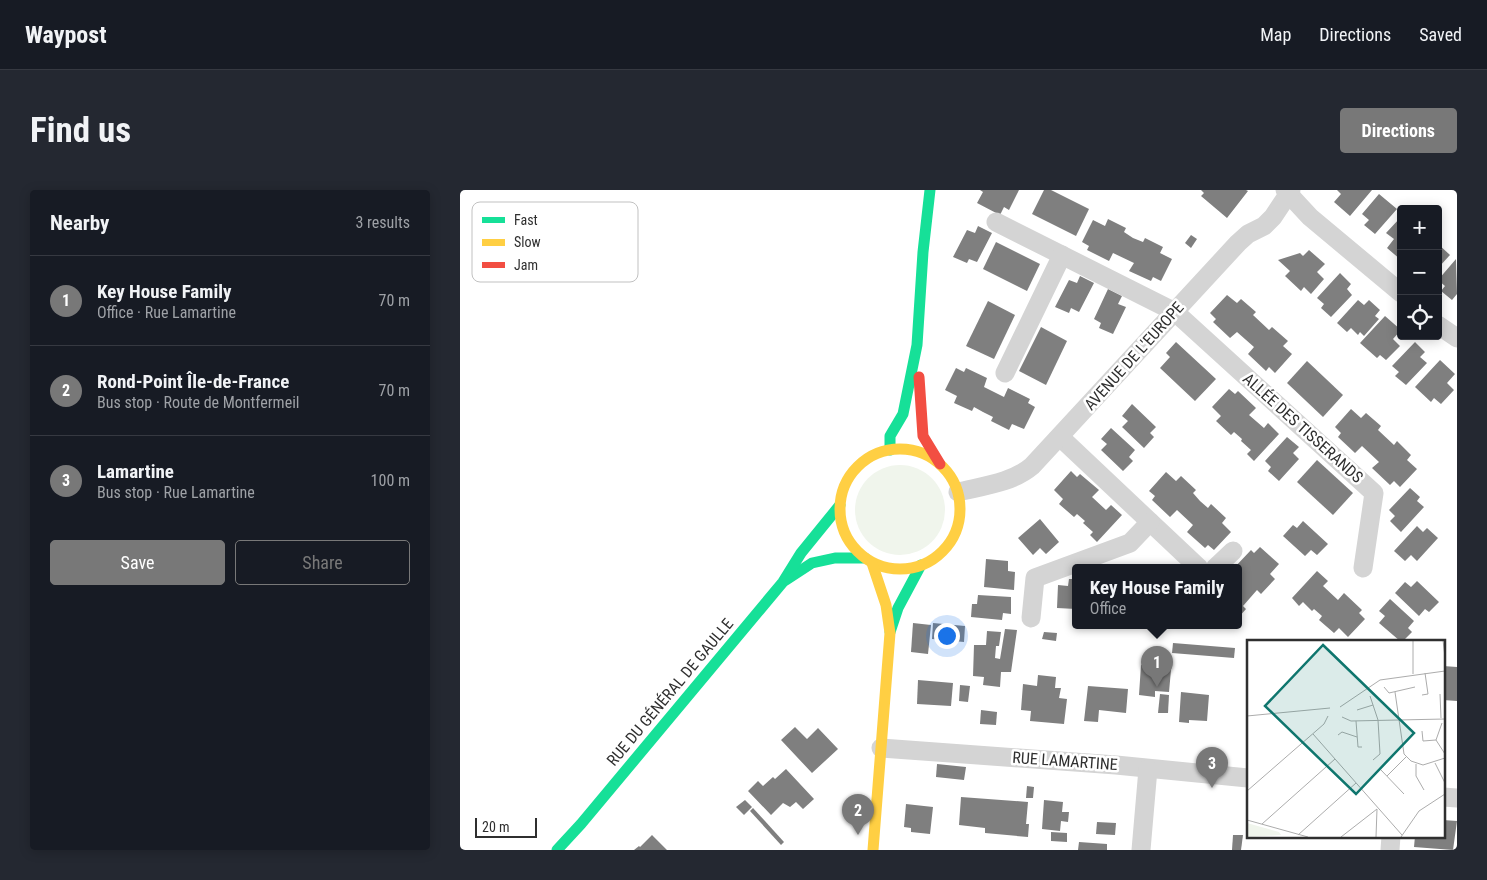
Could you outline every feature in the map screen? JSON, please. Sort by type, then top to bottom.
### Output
[{"type":"street","points":[[868,561],[890,568],[906,569],[921,565],[937,557],[949,544],[957,528],[960,510],[958,492],[951,477],[940,464],[923,436],[917,345],[923,252],[930,190]]},
{"type":"street","points":[[1288,191],[1310,217],[1397,290]]},
{"type":"street","name":"AVENUE DE L'EUROPE","points":[[958,492],[994,484],[1021,474],[1032,466],[1238,243],[1248,234],[1264,226],[1273,217],[1288,191]]},
{"type":"street","points":[[996,222],[1175,312]]},
{"type":"street","points":[[1004,372],[1062,255]]},
{"type":"street","name":"ALLÉE DES TISSERANDS","points":[[1175,312],[1374,493],[1364,568]]},
{"type":"street","points":[[1442,328],[1457,338]]},
{"type":"street","points":[[890,450],[890,436],[903,414],[917,345]]},
{"type":"street","points":[[1060,437],[1195,564]]},
{"type":"street","points":[[873,850],[890,632],[886,605],[868,561],[851,543],[842,525],[840,505],[845,486],[856,469],[871,457],[890,450],[926,455],[940,464]]},
{"type":"street","name":"RUE DU GÉNÉRAL DE GAULLE","points":[[557,850],[581,824],[783,582],[801,553],[840,505]]},
{"type":"street","points":[[1072,564],[1130,543],[1150,522]]},
{"type":"street","points":[[1219,564],[1233,551]]},
{"type":"street","name":"RUE DU GÉNÉRAL DE GAULLE","points":[[783,582],[812,563],[835,558],[868,561]]},
{"type":"street","points":[[1031,618],[1034,578],[1072,564]]},
{"type":"street","points":[[890,632],[898,608],[921,565]]},
{"type":"street","name":"RUE LAMARTINE","points":[[881,748],[1148,768],[1247,778]]},
{"type":"street","points":[[1141,850],[1148,768]]},
{"type":"street","points":[[1444,797],[1457,798]]},
{"type":"street","name":"RUE DU GÉNÉRAL DE GAULLE","points":[[563,850],[581,824]]},
{"type":"shaded area","points":[[900,465],[917,468],[932,478],[942,493],[945,510],[942,527],[932,542],[917,552],[900,555],[883,552],[868,542],[858,527],[855,510],[858,493],[868,478],[883,468]]},
{"type":"building","points":[[980,190],[1019,190],[1009,210],[1004,207],[1000,215],[977,203],[983,192]]},
{"type":"building","points":[[1044,190],[1051,190],[1089,209],[1076,236],[1032,214]]},
{"type":"building","points":[[1201,190],[1248,191],[1227,218],[1201,196],[1204,193]]},
{"type":"building","points":[[1337,190],[1372,190],[1350,216],[1334,202],[1341,194]]},
{"type":"building","points":[[1379,194],[1397,209],[1375,234],[1364,225],[1369,220],[1362,214]]},
{"type":"building","points":[[1108,219],[1126,228],[1124,232],[1133,238],[1143,242],[1145,238],[1163,247],[1160,253],[1172,259],[1161,281],[1153,277],[1151,281],[1129,271],[1134,263],[1113,253],[1109,261],[1087,250],[1089,246],[1082,242],[1093,220],[1105,226]]},
{"type":"building","points":[[1397,221],[1397,257],[1387,248],[1394,239],[1386,233]]},
{"type":"building","points":[[978,226],[992,233],[977,262],[969,259],[967,263],[953,257],[967,230],[975,233]]},
{"type":"building","points":[[1191,235],[1197,239],[1191,248],[1185,243]]},
{"type":"building","points":[[996,242],[1040,264],[1027,291],[983,269]]},
{"type":"building","points":[[1442,248],[1450,255],[1442,264]]},
{"type":"building","points":[[1309,250],[1325,264],[1317,272],[1324,279],[1311,294],[1304,287],[1301,291],[1285,276],[1290,271],[1278,260],[1300,253],[1303,256]]},
{"type":"building","points":[[1456,259],[1457,294],[1452,300],[1442,292],[1445,286],[1442,283],[1442,275]]},
{"type":"building","points":[[1340,273],[1351,284],[1347,289],[1352,295],[1331,317],[1321,308],[1324,304],[1317,298]]},
{"type":"building","points":[[1080,276],[1094,283],[1079,312],[1071,308],[1069,313],[1055,307],[1069,280],[1077,283]]},
{"type":"building","points":[[1108,289],[1122,296],[1118,304],[1126,307],[1113,334],[1099,328],[1101,323],[1094,319]]},
{"type":"building","points":[[1227,295],[1237,303],[1241,299],[1256,312],[1253,315],[1269,330],[1272,327],[1288,341],[1283,346],[1292,354],[1275,373],[1269,367],[1266,371],[1248,354],[1254,347],[1237,332],[1230,338],[1213,322],[1216,319],[1210,313]]},
{"type":"building","points":[[1358,300],[1364,305],[1369,300],[1380,310],[1375,316],[1379,319],[1364,336],[1360,332],[1358,335],[1351,328],[1347,332],[1337,323]]},
{"type":"building","points":[[988,301],[1015,315],[994,359],[966,346]]},
{"type":"building","points":[[1385,316],[1397,326],[1397,334],[1393,339],[1400,346],[1386,360],[1380,355],[1377,358],[1360,343]]},
{"type":"building","points":[[1041,327],[1067,341],[1046,385],[1019,371]]},
{"type":"building","points":[[1176,342],[1216,379],[1195,401],[1160,368],[1170,357],[1166,353]]},
{"type":"building","points":[[1415,342],[1425,352],[1420,357],[1427,363],[1406,385],[1395,376],[1399,372],[1392,366]]},
{"type":"building","points":[[1440,360],[1455,374],[1447,383],[1454,390],[1441,404],[1434,398],[1431,402],[1415,387]]},
{"type":"building","points":[[1307,361],[1343,395],[1323,417],[1287,383]]},
{"type":"building","points":[[956,368],[964,372],[966,368],[987,378],[984,387],[1004,397],[1008,388],[1030,399],[1028,403],[1035,407],[1024,429],[1012,424],[1009,430],[991,421],[993,417],[974,407],[972,411],[954,403],[957,396],[945,390]]},
{"type":"building","points":[[1229,389],[1235,394],[1238,391],[1256,408],[1249,415],[1264,428],[1268,423],[1279,434],[1254,461],[1247,454],[1251,450],[1241,441],[1242,439],[1234,432],[1231,435],[1216,421],[1221,416],[1212,407]]},
{"type":"building","points":[[1132,404],[1156,427],[1150,433],[1154,437],[1144,448],[1122,427],[1128,421],[1122,416]]},
{"type":"building","points":[[1351,409],[1361,418],[1366,413],[1381,426],[1378,430],[1394,445],[1397,441],[1411,455],[1407,460],[1417,469],[1400,487],[1394,481],[1390,485],[1372,468],[1379,462],[1362,446],[1355,453],[1338,437],[1341,433],[1335,427]]},
{"type":"building","points":[[1111,428],[1135,450],[1129,457],[1133,461],[1123,471],[1101,450],[1107,444],[1101,439]]},
{"type":"building","points":[[1287,437],[1299,447],[1293,453],[1299,459],[1279,481],[1268,471],[1271,467],[1265,461]]},
{"type":"building","points":[[1317,460],[1353,493],[1333,515],[1297,482]]},
{"type":"building","points":[[1071,471],[1077,477],[1080,474],[1099,490],[1092,497],[1106,510],[1111,505],[1122,515],[1097,542],[1090,535],[1093,532],[1083,523],[1085,521],[1077,514],[1074,517],[1059,504],[1063,499],[1054,490]]},
{"type":"building","points":[[1166,472],[1176,481],[1181,476],[1196,490],[1193,493],[1200,501],[1208,508],[1211,504],[1226,518],[1222,523],[1231,532],[1214,550],[1208,545],[1205,548],[1187,532],[1193,525],[1177,510],[1170,517],[1152,500],[1155,496],[1149,491]]},
{"type":"building","points":[[1410,488],[1420,497],[1417,501],[1424,507],[1401,532],[1390,521],[1395,516],[1389,510]]},
{"type":"building","points":[[1040,519],[1059,542],[1046,554],[1040,548],[1033,555],[1018,538]]},
{"type":"building","points":[[1303,521],[1328,544],[1317,555],[1311,550],[1305,556],[1283,536],[1293,525],[1297,528]]},
{"type":"building","points":[[1417,526],[1423,532],[1427,528],[1438,538],[1417,561],[1411,555],[1405,561],[1394,551]]},
{"type":"building","points":[[1260,547],[1279,564],[1270,574],[1275,579],[1261,594],[1257,590],[1243,606],[1246,609],[1242,614],[1242,564],[1238,564],[1251,550],[1254,553]]},
{"type":"building","points":[[986,559],[1008,561],[1008,571],[1015,572],[1014,590],[984,587]]},
{"type":"building","points":[[1317,571],[1328,581],[1323,586],[1338,600],[1344,593],[1362,610],[1359,613],[1365,619],[1348,637],[1339,628],[1334,633],[1319,620],[1322,616],[1314,609],[1312,611],[1303,602],[1299,606],[1292,598]]},
{"type":"building","points":[[1069,579],[1072,579],[1072,609],[1057,608],[1058,585],[1068,586]]},
{"type":"building","points":[[1417,581],[1439,602],[1429,612],[1425,609],[1419,616],[1395,593],[1405,582],[1411,587]]},
{"type":"building","points":[[978,595],[1011,597],[1011,614],[1003,613],[1002,620],[971,617],[972,604],[977,604]]},
{"type":"building","points":[[1390,599],[1414,621],[1408,628],[1412,632],[1404,640],[1399,640],[1379,623],[1385,616],[1379,611]]},
{"type":"building","points":[[913,623],[931,625],[928,654],[911,652]]},
{"type":"building","points":[[933,623],[965,626],[964,642],[932,639]]},
{"type":"building","points":[[1005,629],[1017,630],[1011,672],[1001,672],[1000,687],[983,685],[984,677],[973,676],[974,645],[986,645],[987,631],[1001,632],[999,646],[996,646],[995,658],[1000,659]]},
{"type":"building","points":[[1044,632],[1057,633],[1056,641],[1042,639]]},
{"type":"building","points":[[1173,643],[1235,648],[1234,658],[1172,653]]},
{"type":"building","points":[[1155,657],[1172,659],[1169,692],[1155,691],[1155,697],[1139,695],[1141,665],[1148,665]]},
{"type":"building","points":[[1444,666],[1457,667],[1457,701],[1444,700]]},
{"type":"building","points":[[1038,675],[1056,677],[1055,688],[1061,688],[1059,698],[1067,699],[1064,724],[1030,721],[1031,711],[1021,710],[1023,684],[1037,686]]},
{"type":"building","points":[[918,680],[953,683],[951,706],[917,704]]},
{"type":"building","points":[[960,685],[970,686],[968,702],[959,701]]},
{"type":"building","points":[[1088,686],[1128,689],[1126,713],[1099,710],[1098,722],[1084,721]]},
{"type":"building","points":[[1181,692],[1209,695],[1207,721],[1189,720],[1189,723],[1179,722]]},
{"type":"building","points":[[1160,694],[1169,695],[1168,713],[1158,713]]},
{"type":"building","points":[[981,710],[997,712],[996,725],[980,724]]},
{"type":"building","points":[[795,727],[807,739],[818,728],[838,749],[812,773],[781,740]]},
{"type":"building","points":[[937,764],[966,767],[964,780],[936,777]]},
{"type":"building","points":[[786,769],[814,799],[803,809],[796,802],[790,807],[783,803],[771,815],[748,791],[758,781],[763,786],[773,777],[775,779]]},
{"type":"building","points":[[1027,786],[1034,787],[1033,798],[1026,798]]},
{"type":"building","points":[[961,797],[1028,802],[1026,824],[1029,824],[1028,837],[985,833],[985,828],[959,825]]},
{"type":"building","points":[[745,800],[752,807],[744,815],[736,807]]},
{"type":"building","points":[[1044,800],[1063,802],[1062,812],[1069,812],[1068,822],[1061,821],[1060,831],[1042,829]]},
{"type":"building","points":[[906,804],[933,807],[930,834],[911,832],[911,828],[904,827]]},
{"type":"building","points":[[753,808],[784,842],[781,845],[750,811]]},
{"type":"building","points":[[1444,820],[1457,821],[1453,850],[1414,847],[1415,838],[1444,838]]},
{"type":"building","points":[[1097,822],[1116,823],[1115,835],[1096,834]]},
{"type":"building","points":[[1051,832],[1067,833],[1067,842],[1051,841]]},
{"type":"building","points":[[652,835],[667,850],[634,850],[640,847]]},
{"type":"building","points":[[1233,835],[1243,835],[1241,850],[1232,850]]},
{"type":"building","points":[[1079,842],[1107,844],[1107,850],[1078,850]]},
{"type":"traffic: fast","points":[[890,450],[890,436],[903,414],[917,345],[923,252],[930,190]]},
{"type":"traffic: fast","points":[[557,850],[581,824],[783,582],[801,553],[840,505]]},
{"type":"traffic: fast","points":[[786,580],[812,563],[835,558],[865,558]]},
{"type":"traffic: fast","points":[[890,632],[898,608],[921,565]]},
{"type":"traffic: slow","points":[[900,449],[923,454],[942,467],[955,486],[960,509],[955,532],[942,551],[923,564],[900,569],[877,564],[858,551],[845,532],[840,509],[845,486],[858,467],[877,454],[900,449]]},
{"type":"traffic: slow","points":[[872,563],[886,605],[890,633],[873,850]]},
{"type":"traffic: jam","points":[[919,377],[923,436],[940,464]]},
{"type":"place","name":"Key House Family","points":[[1157,687]]},
{"type":"place","name":"Lamartine","points":[[1212,788]]},
{"type":"place","name":"Rond-Point Île-de-France","points":[[858,835]]}]
